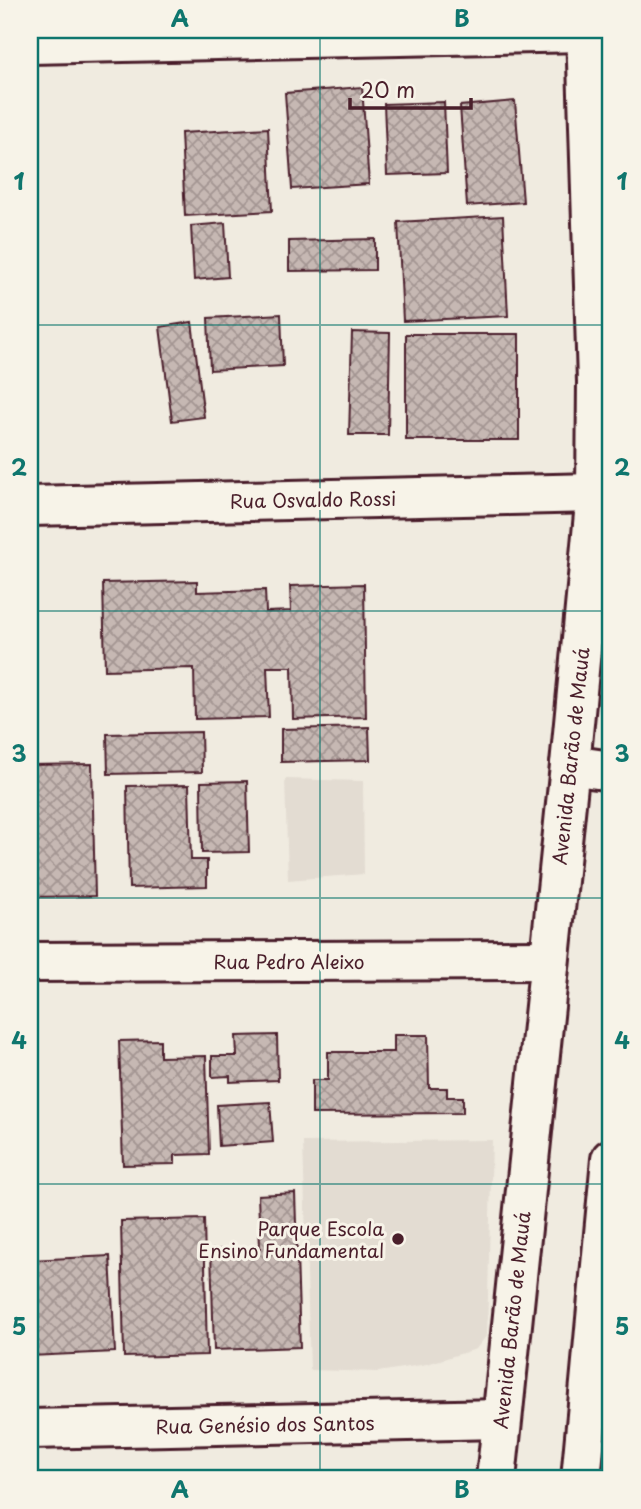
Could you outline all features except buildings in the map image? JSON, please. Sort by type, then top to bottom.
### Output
[{"type":"street","points":[[30,44],[586,31]]},
{"type":"street","name":"Avenida Barão de Mauá","points":[[495,1479],[596,493],[597,382],[586,31]]},
{"type":"street","name":"Rua Osvaldo Rossi","points":[[30,506],[596,493]]},
{"type":"street","points":[[570,765],[611,771]]},
{"type":"street","name":"Rua Pedro Aleixo","points":[[30,962],[549,960]]},
{"type":"street","points":[[581,1479],[611,1158]]},
{"type":"street","name":"Rua Genésio dos Santos","points":[[30,1429],[501,1419]]},
{"type":"shaded area","points":[[285,779],[363,781],[364,874],[288,880]]},
{"type":"shaded area","name":"Parque Escola Ensino Fundamental","points":[[492,1140],[487,1335],[476,1349],[427,1364],[378,1372],[310,1370],[303,1142]]},
{"type":"place","name":"Parque Escola Ensino Fundamental","points":[[398,1239]]}]
